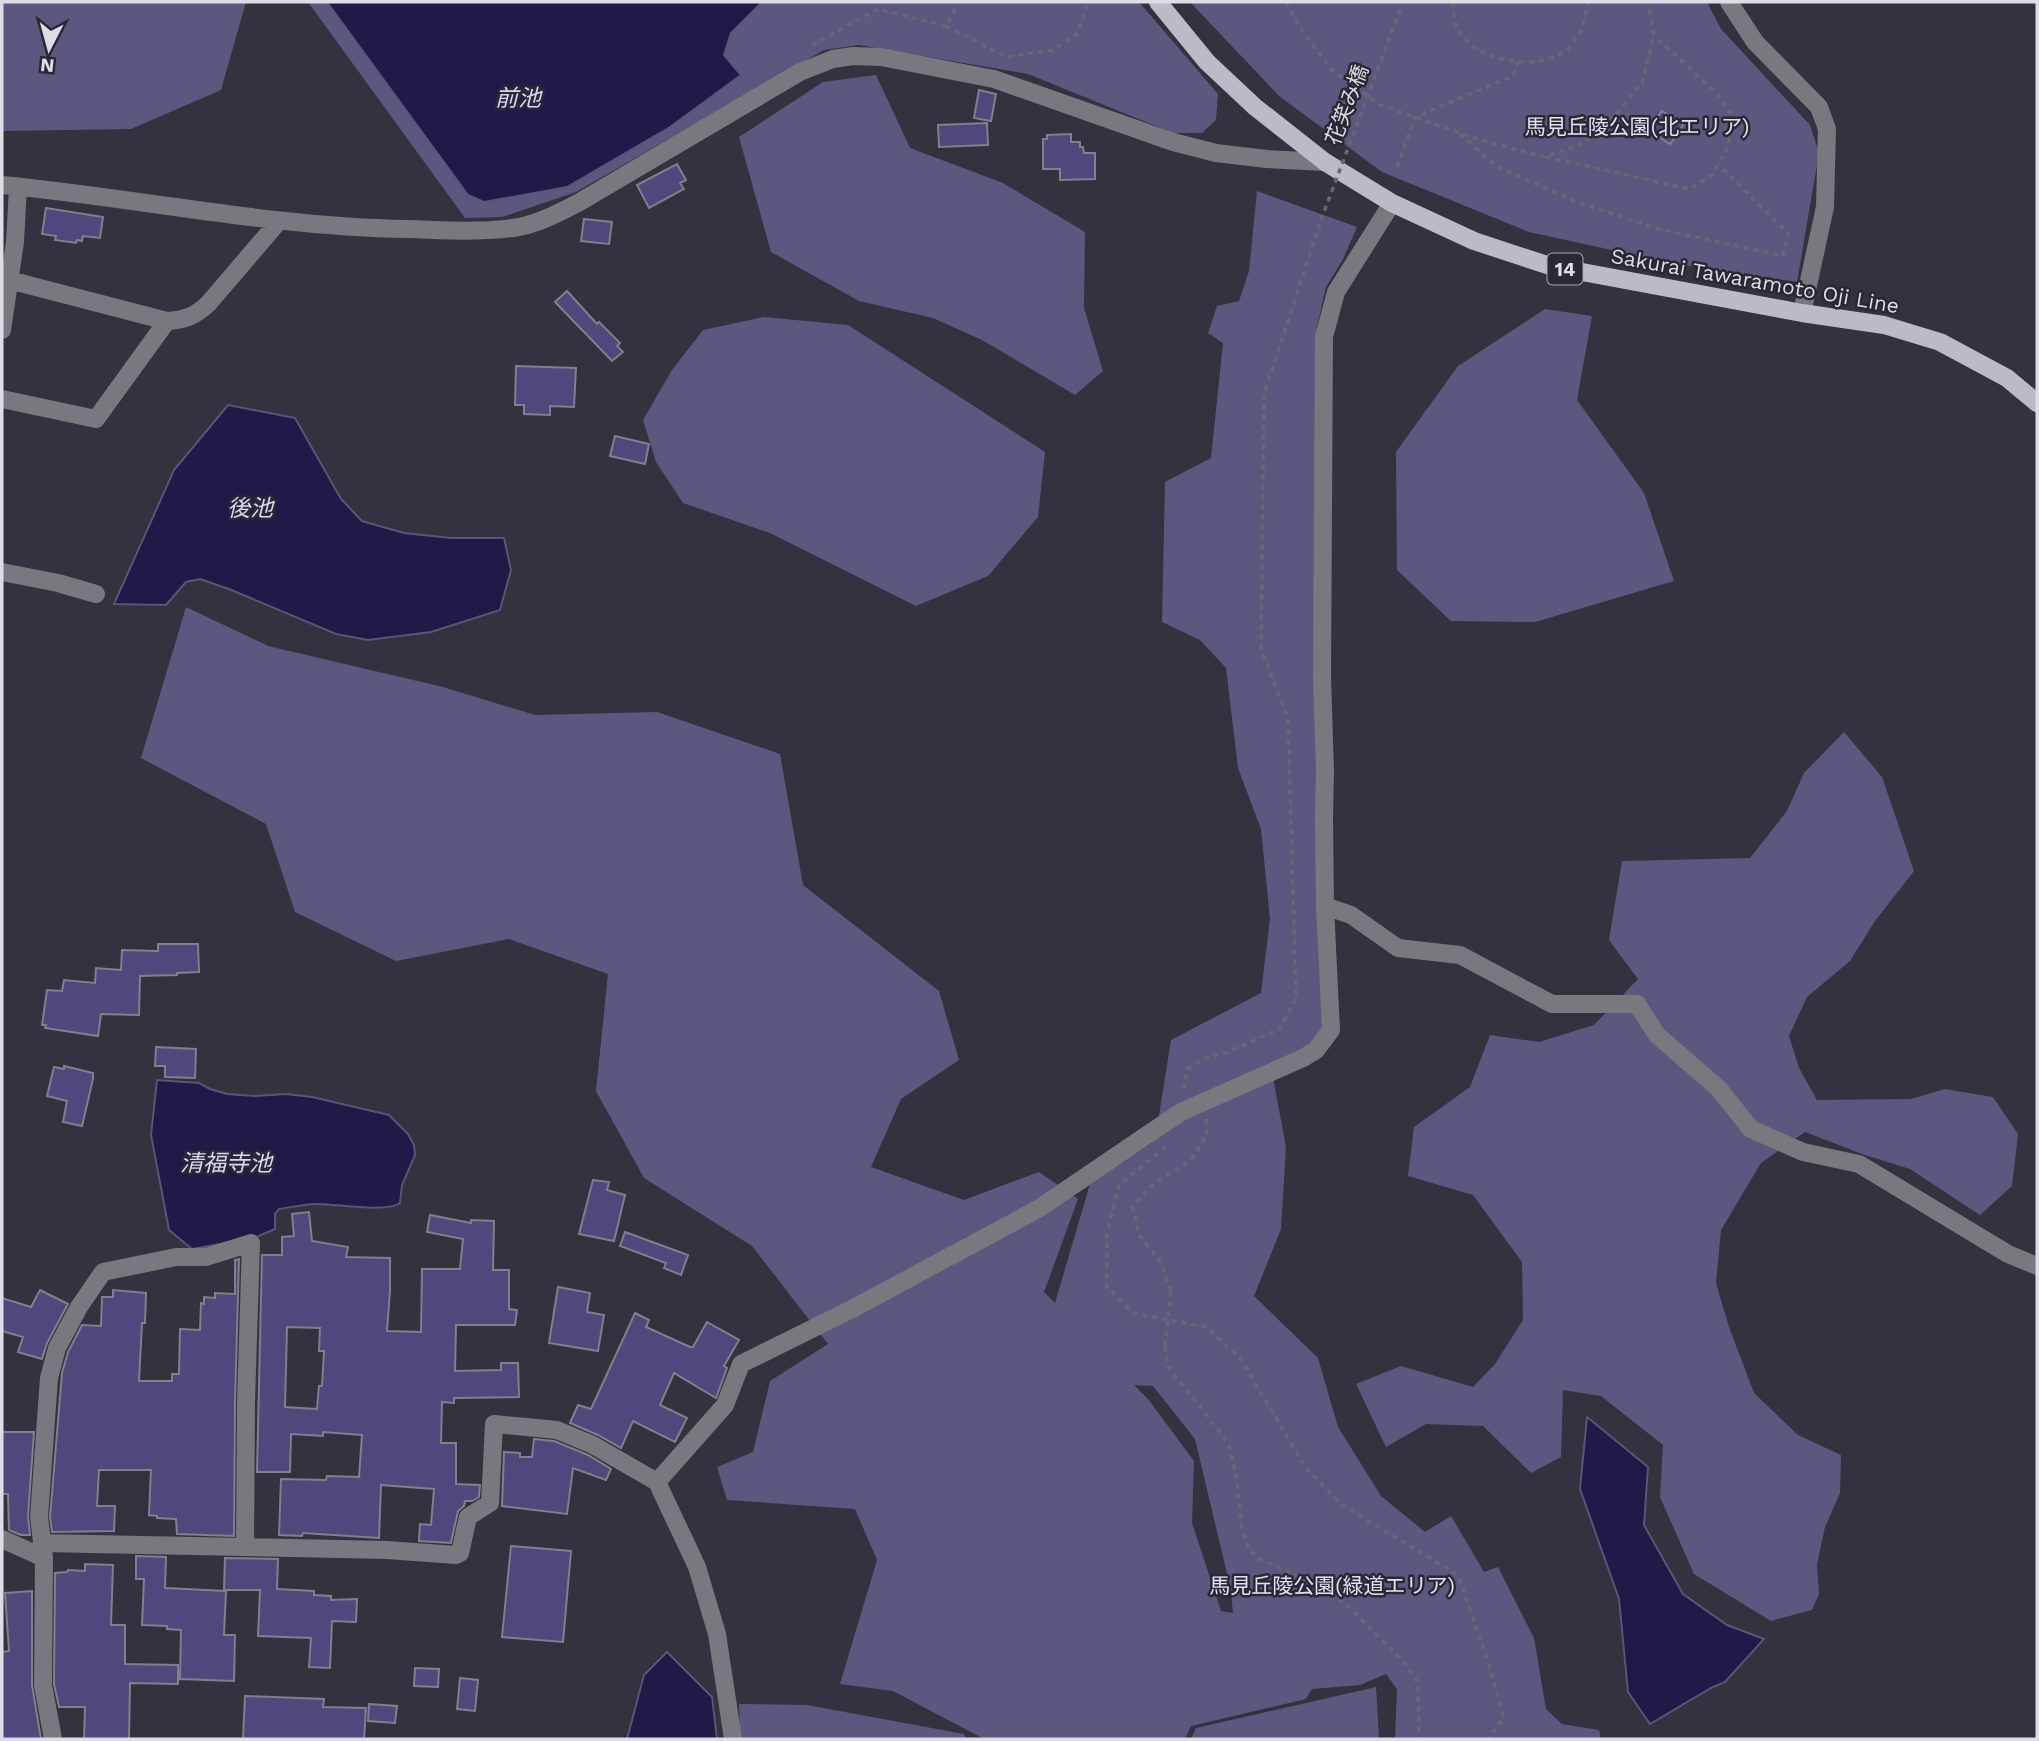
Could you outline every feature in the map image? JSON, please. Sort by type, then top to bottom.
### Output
[{"type":"main road","name":"Sakurai Tawaramoto Oji Line","points":[[1158,2],[1207,62],[1255,107],[1325,162],[1392,204],[1474,241],[1550,266],[1801,313],[1884,325],[1940,342],[2007,379],[2037,403]]},
{"type":"street","points":[[1729,2],[1755,42],[1819,107],[1827,129],[1825,207],[1801,313]]},
{"type":"street","points":[[2,330],[17,218],[10,186],[279,221],[362,229],[488,231],[522,226],[555,215],[578,203],[800,72],[833,59],[853,56],[881,57],[994,79],[1172,142],[1216,153],[1325,162]]},
{"type":"street","points":[[657,1482],[725,1405],[741,1364],[852,1309],[1038,1209],[1181,1112],[1303,1058],[1316,1050],[1331,1030],[1325,906],[1322,677],[1324,337],[1335,292],[1392,204]]},
{"type":"street","points":[[9,280],[167,321],[183,320],[197,315],[279,221]]},
{"type":"street","points":[[2,399],[96,419],[167,321]]},
{"type":"street","points":[[2,572],[96,594]]},
{"type":"street","points":[[1325,906],[1351,915],[1398,948],[1460,955],[1552,1004],[1637,1004],[1657,1035],[1718,1088],[1751,1129],[1803,1152],[1859,1164],[2008,1254],[2037,1266]]},
{"type":"street","points":[[53,1739],[43,1685],[43,1550],[39,1517],[49,1378],[57,1348],[79,1307],[103,1272],[176,1258],[206,1258],[251,1243],[245,1547]]},
{"type":"street","points":[[2,1538],[43,1550],[245,1547],[387,1550],[456,1555],[460,1553],[468,1517],[490,1503],[494,1424],[556,1430],[593,1445],[657,1482],[697,1567],[717,1634],[733,1739]]},
{"type":"path","points":[[946,26],[959,2]]},
{"type":"path","points":[[812,45],[878,9],[946,26],[1006,57],[1053,50],[1078,33],[1088,2]]},
{"type":"path","points":[[1286,2],[1302,31],[1331,69],[1380,104],[1477,139],[1544,157],[1690,189],[1712,175],[1727,149],[1734,119],[1717,93],[1654,36]]},
{"type":"path","name":"花笑み橋","points":[[1181,1112],[1187,1069],[1206,1058],[1226,1053],[1279,1030],[1296,999],[1288,719],[1261,649],[1264,394],[1321,220],[1403,2]]},
{"type":"path","points":[[1452,2],[1460,33],[1476,49],[1501,60],[1518,62],[1542,61],[1562,55],[1575,42],[1588,2]]},
{"type":"path","points":[[1544,157],[1584,143],[1610,121],[1642,83],[1654,36],[1648,2]]},
{"type":"path","points":[[1397,167],[1415,117],[1513,76],[1518,62]]},
{"type":"path","points":[[1458,132],[1496,166],[1574,201],[1655,228],[1783,256],[1788,233],[1718,164]]},
{"type":"path","points":[[1201,1102],[1206,1111],[1208,1135],[1191,1160],[1153,1184],[1133,1207],[1139,1235],[1161,1263],[1171,1291],[1166,1346],[1168,1366],[1229,1444],[1237,1480],[1242,1531],[1249,1549],[1258,1558],[1300,1577],[1345,1603],[1405,1663],[1418,1683],[1419,1739]]},
{"type":"path","points":[[1171,1141],[1119,1185],[1107,1234],[1107,1287],[1133,1313],[1206,1327],[1241,1359],[1305,1467],[1342,1505],[1458,1575],[1486,1655],[1504,1718],[1488,1739]]},
{"type":"green space","points":[[2,2],[246,2],[221,90],[131,129],[2,131]]},
{"type":"green space","points":[[308,2],[1139,2],[1218,94],[1216,120],[1202,133],[1173,133],[1028,74],[859,45],[824,50],[576,192],[502,217],[465,218]]},
{"type":"green space","name":"馬見丘陵公園(北エリア)","points":[[1190,2],[1708,2],[1721,29],[1810,125],[1819,153],[1797,282],[1676,264],[1529,232],[1382,172],[1279,96]]},
{"type":"green space","points":[[876,75],[910,148],[1003,183],[1085,232],[1084,308],[1103,371],[1075,395],[982,340],[933,318],[859,301],[771,252],[739,137],[823,82]]},
{"type":"green space","name":"馬見丘陵公園(緑道エリア)","points":[[1257,191],[1357,227],[1343,259],[1326,287],[1317,327],[1315,388],[1325,1028],[1313,1045],[1271,1067],[1286,1147],[1281,1229],[1254,1296],[1318,1358],[1338,1427],[1381,1496],[1425,1532],[1451,1516],[1484,1572],[1498,1567],[1534,1638],[1546,1709],[1562,1724],[1599,1730],[1601,1739],[1395,1739],[1397,1689],[1386,1674],[1360,1685],[1312,1689],[1306,1699],[1191,1726],[1185,1739],[984,1739],[893,1691],[840,1684],[877,1560],[855,1509],[727,1500],[717,1467],[753,1452],[770,1381],[828,1344],[752,1246],[644,1178],[596,1091],[608,974],[509,939],[396,961],[295,912],[266,824],[141,758],[186,607],[268,646],[443,687],[535,715],[657,712],[780,754],[803,885],[939,991],[959,1060],[901,1099],[871,1167],[964,1200],[1039,1172],[1078,1199],[1044,1292],[1055,1303],[1090,1184],[1155,1141],[1171,1040],[1261,993],[1270,919],[1261,829],[1238,768],[1226,668],[1200,640],[1162,622],[1165,482],[1211,458],[1223,343],[1208,333],[1217,306],[1239,301],[1249,271]],"holes":[[[1134,1385],[1153,1386],[1195,1439],[1230,1586],[1233,1613],[1221,1611],[1192,1523],[1194,1461],[1148,1399]]]},
{"type":"green space","points":[[1545,309],[1592,316],[1577,400],[1644,493],[1674,581],[1535,622],[1451,621],[1397,570],[1396,452],[1458,366]]},
{"type":"green space","points":[[764,317],[848,325],[1045,452],[1038,517],[988,576],[916,606],[770,533],[683,503],[656,462],[643,420],[672,370],[703,330]]},
{"type":"green space","points":[[1844,732],[1882,777],[1914,871],[1875,921],[1850,961],[1807,997],[1789,1036],[1799,1068],[1817,1100],[1911,1099],[1945,1089],[1993,1097],[2018,1134],[2012,1186],[1980,1215],[1910,1169],[1805,1132],[1761,1163],[1721,1230],[1716,1283],[1754,1393],[1798,1435],[1841,1455],[1840,1493],[1825,1527],[1817,1564],[1819,1594],[1812,1610],[1771,1621],[1694,1574],[1660,1497],[1663,1445],[1601,1396],[1563,1390],[1561,1457],[1531,1473],[1483,1426],[1426,1424],[1386,1447],[1356,1384],[1401,1366],[1473,1387],[1495,1364],[1523,1320],[1522,1262],[1473,1195],[1408,1176],[1414,1127],[1470,1087],[1490,1035],[1539,1042],[1594,1025],[1638,979],[1609,940],[1622,861],[1750,858],[1787,811],[1804,773]]},
{"type":"green space","points":[[1376,1687],[1379,1739],[1191,1739],[1196,1728]]},
{"type":"green space","points":[[739,1704],[807,1705],[964,1734],[966,1739],[740,1739]]},
{"type":"water","name":"前池","points":[[327,2],[762,2],[731,33],[724,55],[741,75],[670,127],[567,187],[484,202],[468,195]]},
{"type":"water","name":"後池","points":[[228,405],[295,418],[341,499],[362,521],[404,533],[451,538],[504,538],[511,570],[500,610],[431,632],[368,640],[336,634],[200,579],[186,582],[166,605],[114,604],[174,470]]},
{"type":"water","name":"清福寺池","points":[[157,1080],[199,1083],[227,1094],[312,1097],[389,1115],[408,1134],[414,1145],[415,1155],[402,1185],[400,1203],[384,1207],[318,1204],[279,1209],[275,1214],[275,1229],[254,1238],[192,1249],[169,1230],[151,1135]]},
{"type":"water","points":[[1587,1417],[1648,1467],[1644,1525],[1683,1594],[1727,1625],[1764,1639],[1725,1682],[1650,1724],[1628,1692],[1619,1599],[1580,1489]]},
{"type":"water","points":[[667,1652],[712,1697],[717,1739],[627,1739],[644,1675]]},
{"type":"building","points":[[979,90],[996,94],[991,121],[974,118]]},
{"type":"building","points":[[1662,111],[1683,125],[1670,144],[1649,130]]},
{"type":"building","points":[[987,123],[988,145],[939,147],[938,125]]},
{"type":"building","points":[[1071,134],[1071,142],[1080,142],[1084,153],[1095,153],[1095,179],[1060,180],[1060,169],[1043,169],[1043,139],[1047,139],[1047,135]]},
{"type":"building","points":[[677,164],[686,180],[680,183],[684,189],[649,208],[637,185]]},
{"type":"building","points":[[46,208],[103,217],[100,238],[83,236],[82,241],[77,240],[76,243],[55,240],[56,236],[42,234]]},
{"type":"building","points":[[584,219],[612,222],[609,244],[581,241]]},
{"type":"building","points":[[567,291],[597,324],[599,322],[620,343],[617,346],[623,352],[612,361],[555,302]]},
{"type":"building","points":[[516,366],[576,368],[574,407],[550,406],[550,415],[524,414],[524,405],[515,405]]},
{"type":"building","points":[[615,436],[649,444],[645,464],[610,456]]},
{"type":"building","points":[[158,944],[198,944],[199,972],[140,976],[139,1015],[101,1014],[98,1036],[45,1028],[46,1025],[42,1025],[47,990],[62,991],[64,980],[95,983],[96,968],[121,970],[122,950],[158,951]]},
{"type":"building","points":[[156,1047],[196,1049],[195,1078],[165,1077],[165,1066],[155,1066]]},
{"type":"building","points":[[64,1066],[93,1073],[82,1126],[63,1122],[67,1101],[47,1096],[54,1067],[64,1069]]},
{"type":"building","points":[[593,1180],[609,1182],[607,1190],[625,1195],[614,1241],[579,1234]]},
{"type":"building","points":[[309,1212],[312,1241],[348,1247],[346,1257],[390,1258],[387,1331],[421,1332],[422,1269],[460,1269],[463,1239],[427,1232],[430,1215],[471,1223],[471,1220],[494,1221],[493,1270],[509,1270],[509,1309],[517,1310],[515,1325],[456,1325],[455,1371],[501,1370],[501,1363],[518,1363],[519,1397],[454,1398],[454,1403],[442,1402],[441,1443],[456,1443],[456,1484],[480,1485],[479,1497],[465,1501],[458,1511],[451,1543],[419,1541],[420,1524],[431,1525],[434,1489],[381,1485],[379,1538],[303,1533],[302,1536],[279,1535],[281,1479],[326,1480],[327,1476],[359,1477],[362,1435],[323,1432],[323,1436],[291,1434],[290,1472],[257,1472],[262,1255],[282,1255],[282,1237],[294,1236],[292,1214]],"holes":[[[287,1327],[320,1328],[319,1351],[324,1351],[322,1386],[319,1386],[317,1409],[285,1407]]]},
{"type":"building","points":[[625,1232],[688,1255],[681,1275],[664,1268],[666,1263],[620,1246]]},
{"type":"building","points":[[239,1259],[234,1536],[177,1534],[176,1519],[149,1515],[151,1470],[99,1470],[97,1506],[115,1506],[114,1531],[52,1532],[50,1517],[62,1373],[68,1352],[82,1325],[101,1326],[102,1297],[113,1297],[113,1290],[146,1293],[139,1381],[172,1381],[172,1374],[179,1374],[180,1329],[200,1330],[201,1303],[204,1304],[204,1297],[215,1298],[215,1293],[235,1294],[235,1260]]},
{"type":"building","points":[[558,1287],[590,1293],[587,1312],[604,1315],[598,1351],[549,1343]]},
{"type":"building","points":[[40,1290],[68,1304],[47,1343],[42,1359],[18,1352],[23,1337],[2,1331],[2,1298],[31,1307]]},
{"type":"building","points":[[635,1313],[649,1320],[646,1327],[690,1347],[693,1347],[707,1322],[739,1340],[724,1366],[727,1368],[716,1398],[674,1373],[660,1405],[687,1418],[675,1442],[633,1421],[621,1448],[570,1423],[578,1405],[591,1409]]},
{"type":"building","points":[[2,1432],[34,1432],[28,1516],[30,1535],[9,1530],[8,1494],[2,1494]]},
{"type":"building","points":[[534,1439],[554,1441],[588,1455],[611,1469],[606,1480],[573,1468],[567,1514],[502,1506],[504,1452],[520,1453],[520,1457],[532,1457]]},
{"type":"building","points":[[511,1546],[571,1551],[563,1642],[502,1637]]},
{"type":"building","points":[[136,1556],[166,1557],[165,1588],[226,1591],[224,1635],[235,1635],[234,1681],[180,1679],[181,1630],[167,1629],[167,1626],[142,1625],[144,1579],[136,1579]]},
{"type":"building","points":[[225,1558],[278,1559],[277,1589],[314,1591],[314,1595],[331,1596],[331,1600],[357,1599],[356,1622],[332,1621],[330,1668],[309,1667],[311,1638],[258,1636],[260,1590],[224,1590]]},
{"type":"building","points":[[85,1564],[113,1565],[111,1625],[125,1625],[125,1664],[178,1665],[178,1684],[130,1683],[129,1739],[84,1739],[85,1707],[59,1707],[54,1684],[55,1573],[68,1570],[85,1571]]},
{"type":"building","points":[[32,1591],[32,1685],[41,1739],[2,1739],[2,1652],[9,1651],[5,1593]]},
{"type":"building","points":[[415,1668],[439,1669],[438,1687],[414,1686]]},
{"type":"building","points":[[460,1678],[478,1680],[475,1711],[457,1709]]},
{"type":"building","points":[[245,1696],[324,1699],[323,1707],[366,1708],[364,1739],[243,1739]]},
{"type":"building","points":[[369,1704],[397,1706],[395,1723],[368,1721]]}]
